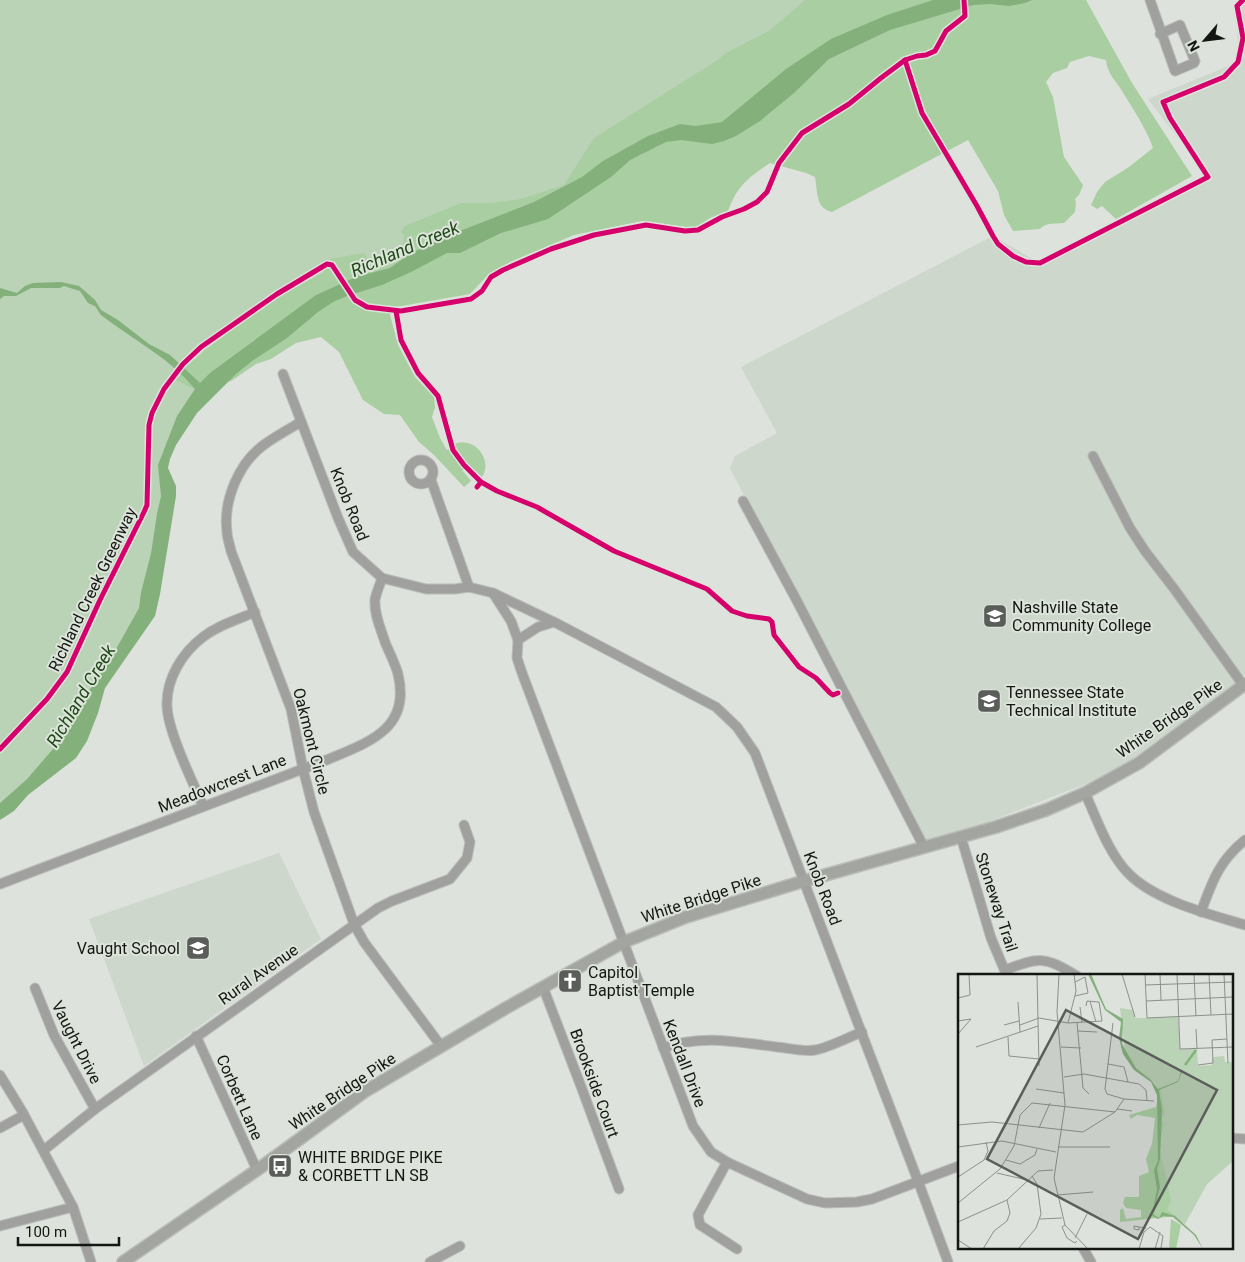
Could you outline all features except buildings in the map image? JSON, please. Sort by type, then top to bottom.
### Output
[{"type":"main road","name":"White Bridge Pike","points":[[123,1262],[257,1170],[364,1092],[624,942],[686,917],[804,881],[996,827],[1046,810],[1085,792],[1139,763],[1244,685]]},
{"type":"street","points":[[1150,0],[1160,34],[1175,71],[1194,63],[1195,61],[1180,25],[1160,34]]},
{"type":"street","name":"Knob Road","points":[[282,374],[338,518],[354,552],[382,578],[426,589],[469,587],[493,593],[554,622],[716,706],[737,727],[755,753],[948,1262]]},
{"type":"street","name":"Oakmont Circle","points":[[301,422],[264,445],[243,466],[227,505],[227,532],[231,551],[291,709],[314,812],[354,924],[364,942],[441,1046]]},
{"type":"street","points":[[1092,456],[1130,528],[1145,552],[1244,685]]},
{"type":"street","points":[[431,480],[469,587]]},
{"type":"street","points":[[743,501],[924,847]]},
{"type":"street","name":"Meadowcrest Lane","points":[[0,884],[362,746],[377,738],[389,726],[400,704],[398,674],[376,611],[376,600],[382,578]]},
{"type":"street","name":"Kendall Drive","points":[[493,593],[511,621],[518,640],[517,658],[522,673],[693,1126],[711,1152],[727,1162],[807,1199],[826,1203],[857,1202],[872,1199],[958,1166]]},
{"type":"street","points":[[203,806],[174,734],[167,707],[168,690],[177,667],[185,654],[203,637],[254,612]]},
{"type":"street","points":[[518,640],[538,627],[554,622]]},
{"type":"street","points":[[1085,792],[1108,844],[1128,873],[1146,888],[1201,912],[1245,925]]},
{"type":"street","name":"Rural Avenue","points":[[44,1150],[196,1036],[354,924],[392,901],[450,880],[467,858],[470,842],[464,825]]},
{"type":"street","name":"Stoneway Trail","points":[[961,837],[991,938],[1006,973]]},
{"type":"street","points":[[1201,912],[1212,882],[1222,864],[1245,840]]},
{"type":"street","points":[[1006,973],[1037,959],[1052,962],[1073,974]]},
{"type":"street","name":"Brookside Court","points":[[543,987],[619,1189]]},
{"type":"street","name":"Vaught Drive","points":[[34,988],[54,1035],[95,1110]]},
{"type":"street","points":[[663,1048],[697,1039],[815,1050],[862,1032]]},
{"type":"street","name":"Corbett Lane","points":[[196,1036],[257,1170]]},
{"type":"street","points":[[0,1075],[44,1150],[72,1206],[91,1262]]},
{"type":"street","points":[[0,1128],[23,1113]]},
{"type":"street","points":[[1232,1138],[1245,1139]]},
{"type":"street","points":[[727,1162],[698,1215],[700,1225],[737,1249]]},
{"type":"street","points":[[0,1226],[72,1206]]},
{"type":"street","points":[[430,1262],[460,1246]]},
{"type":"street","points":[[1085,1250],[1091,1262]]},
{"type":"shaded area","points":[[0,0],[933,0],[582,177],[390,268],[233,357],[189,400],[177,416],[139,608],[112,656],[86,695],[65,735],[27,779],[0,803]]},
{"type":"shaded area","points":[[805,0],[1086,0],[1132,83],[1192,176],[1116,219],[1102,206],[1097,209],[1091,205],[1097,192],[1105,182],[1129,167],[1153,148],[1139,119],[1110,73],[1106,60],[1089,56],[1070,62],[1067,68],[1053,73],[1046,82],[1053,97],[1064,157],[1083,185],[1075,199],[1075,212],[1064,223],[1048,224],[1040,229],[1013,231],[1004,215],[998,191],[968,140],[832,212],[823,207],[818,199],[815,177],[770,163],[744,183],[728,211],[710,218],[696,227],[642,221],[574,235],[510,262],[487,276],[470,294],[396,307],[390,315],[398,345],[415,377],[434,397],[435,407],[432,417],[440,438],[447,450],[456,444],[464,442],[476,447],[484,458],[485,471],[482,477],[476,471],[462,470],[471,481],[464,487],[419,442],[400,415],[384,414],[363,400],[339,352],[321,337],[296,343],[271,359],[256,364],[231,381],[193,389],[176,380],[186,367],[265,304],[323,273],[330,259],[364,253],[372,266],[387,265],[401,259],[404,235],[401,232],[405,226],[461,203],[491,203],[521,199],[564,185],[594,138],[726,53],[769,31]]},
{"type":"shaded area","points":[[933,0],[1032,0],[1009,6],[973,5],[890,30],[829,59],[794,93],[760,121],[736,136],[712,144],[681,140],[666,142],[630,160],[611,177],[548,219],[501,233],[460,253],[447,253],[382,285],[333,302],[236,374],[197,413],[176,445],[170,459],[168,468],[176,486],[176,496],[155,616],[105,688],[87,741],[76,758],[28,795],[14,811],[0,820],[0,803],[27,779],[65,735],[86,695],[112,656],[139,608],[161,496],[158,465],[177,416],[195,389],[174,367],[101,315],[95,306],[88,303],[80,291],[64,286],[60,288],[31,288],[16,296],[4,296],[0,299],[0,288],[17,293],[25,286],[33,283],[61,282],[79,286],[95,300],[101,310],[118,320],[149,344],[170,355],[200,383],[210,373],[316,295],[356,277],[390,268],[410,254],[447,236],[534,202],[582,177],[603,161],[648,136],[680,124],[696,126],[722,122],[786,69],[831,39],[887,15]]},
{"type":"shaded area","points":[[1245,0],[1245,675],[1139,763],[924,847],[730,468],[735,456],[777,433],[741,367],[993,236],[1040,263],[1208,177],[1148,99],[1238,62],[1237,6]]},
{"type":"shaded area","points":[[279,853],[321,939],[144,1066],[89,919]]},
{"type":"cycle path","name":"Richland Creek Greenway","points":[[0,749],[47,699],[67,672],[147,505],[149,425],[152,413],[164,389],[183,364],[201,347],[277,294],[327,264],[332,265],[355,300],[367,307],[401,311],[471,299],[482,291],[491,277],[503,270],[551,249],[594,235],[646,225],[685,231],[698,230],[757,202],[767,192],[779,163],[802,133],[849,104],[905,60],[935,51],[946,31],[965,16],[964,0]]},
{"type":"cycle path","points":[[905,60],[922,113],[998,244],[1013,256],[1026,262],[1040,263],[1208,177],[1170,118],[1163,102],[1224,77],[1238,62],[1243,38],[1237,6],[1243,0]]},
{"type":"cycle path","points":[[396,311],[401,340],[418,373],[438,396],[453,450],[464,465],[481,482],[477,487]]},
{"type":"cycle path","points":[[481,482],[497,491],[537,507],[614,551],[707,589],[732,611],[747,616],[769,619],[772,622],[774,635],[799,667],[816,678],[830,693],[833,695],[838,693]]},
{"type":"place","name":"Nashville State Community College","points":[[995,616]]},
{"type":"place","name":"Tennessee State Technical Institute","points":[[989,701]]},
{"type":"place","name":"Vaught School","points":[[198,948]]},
{"type":"place","name":"Capitol Baptist Temple","points":[[570,981]]},
{"type":"place","name":"WHITE BRIDGE PIKE & CORBETT LN SB","points":[[280,1166]]},
{"type":"water label","name":"Richland Creek","points":[[405,249]]},
{"type":"water label","name":"Richland Creek","points":[[81,696]]}]
